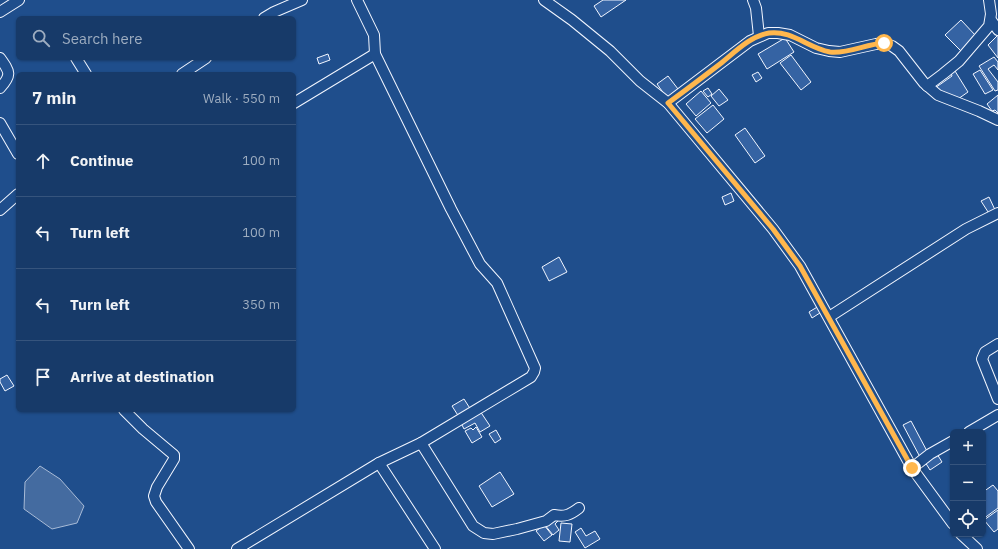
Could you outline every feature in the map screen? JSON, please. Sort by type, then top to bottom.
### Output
[{"type":"street","points":[[0,12],[19,0]]},
{"type":"street","points":[[267,16],[302,0]]},
{"type":"street","points":[[237,549],[379,463],[422,443],[531,377],[535,368],[497,283],[480,264],[451,209],[375,54],[374,51],[376,40],[356,0]]},
{"type":"street","points":[[544,0],[572,20],[610,51],[640,82],[668,103],[773,229],[800,266],[912,468],[950,520]]},
{"type":"street","points":[[753,0],[756,8],[759,36]]},
{"type":"street","points":[[927,86],[959,61],[989,26],[991,14],[988,0]]},
{"type":"street","points":[[991,20],[998,30]]},
{"type":"street","points":[[668,103],[750,41],[759,36],[778,33],[790,35],[816,48],[829,52],[840,52],[876,44],[888,44],[899,51],[927,86],[938,96],[979,111],[998,120]]},
{"type":"street","points":[[296,102],[375,54]]},
{"type":"street","points":[[0,58],[9,74],[7,80],[0,88]]},
{"type":"street","points":[[77,60],[85,72]]},
{"type":"street","points":[[185,72],[203,60]]},
{"type":"street","points":[[0,123],[16,151]]},
{"type":"street","points":[[0,210],[16,196]]},
{"type":"street","points":[[829,316],[966,229],[998,213]]},
{"type":"street","points":[[998,344],[984,352],[982,358],[998,399]]},
{"type":"street","points":[[126,412],[143,429],[174,455],[174,459],[157,487],[154,496],[156,502],[189,549]]},
{"type":"street","points":[[974,429],[998,415]]},
{"type":"street","points":[[422,443],[473,526],[484,533],[493,534],[517,529],[546,521],[554,515],[569,516],[579,508]]},
{"type":"street","points":[[912,468],[930,454],[950,443]]},
{"type":"street","points":[[379,463],[435,549]]},
{"type":"street","points":[[964,537],[977,549]]},
{"type":"water","points":[[40,466],[60,479],[84,506],[77,523],[52,529],[24,509],[25,482]]},
{"type":"building","points":[[603,0],[626,0],[601,17],[594,6]]},
{"type":"building","points":[[961,20],[976,36],[962,52],[945,35]]},
{"type":"building","points":[[998,35],[998,58],[988,45]]},
{"type":"building","points":[[785,38],[794,52],[767,69],[758,54]]},
{"type":"building","points":[[328,54],[330,60],[319,64],[317,58]]},
{"type":"building","points":[[791,55],[811,82],[801,90],[780,63]]},
{"type":"building","points":[[994,57],[998,62],[998,70],[994,65],[988,69],[998,82],[998,90],[995,91],[979,66]]},
{"type":"building","points":[[980,70],[993,90],[985,94],[973,74]]},
{"type":"building","points":[[955,71],[968,92],[958,99],[935,88],[952,76],[951,73]]},
{"type":"building","points":[[758,72],[762,78],[756,82],[752,75]]},
{"type":"building","points":[[668,76],[678,89],[667,98],[657,84]]},
{"type":"building","points":[[708,88],[712,94],[708,97],[703,91]]},
{"type":"building","points":[[719,89],[728,100],[719,106],[711,96]]},
{"type":"building","points":[[701,91],[711,103],[696,116],[686,104]]},
{"type":"building","points":[[998,95],[998,113],[995,110],[992,111],[987,104]]},
{"type":"building","points":[[713,105],[724,119],[707,133],[695,119]]},
{"type":"building","points":[[745,128],[765,156],[755,163],[735,135]]},
{"type":"building","points":[[731,193],[734,201],[725,205],[722,197]]},
{"type":"building","points":[[989,197],[996,212],[990,215],[981,201]]},
{"type":"building","points":[[559,257],[567,272],[549,281],[542,267]]},
{"type":"building","points":[[819,306],[823,311],[812,318],[809,312]]},
{"type":"building","points":[[7,375],[14,386],[5,391],[0,379]]},
{"type":"building","points":[[464,399],[471,410],[459,417],[452,406]]},
{"type":"building","points":[[480,411],[490,426],[480,432],[475,423],[464,429],[461,423]]},
{"type":"building","points":[[911,421],[928,453],[920,457],[903,425]]},
{"type":"building","points":[[476,427],[482,437],[472,443],[465,431],[471,428],[473,430]]},
{"type":"building","points":[[496,430],[501,439],[495,443],[489,434]]},
{"type":"building","points":[[937,454],[942,462],[930,470],[925,462]]},
{"type":"building","points":[[500,472],[514,494],[492,507],[479,486]]},
{"type":"building","points":[[993,485],[998,491],[998,508],[986,517],[986,501],[986,490]]},
{"type":"building","points":[[998,510],[998,529],[994,532],[986,522],[986,519]]},
{"type":"building","points":[[555,516],[558,521],[555,524],[559,530],[553,535],[544,524]]},
{"type":"building","points":[[561,523],[572,524],[570,542],[559,541]]},
{"type":"building","points":[[544,525],[552,535],[544,541],[536,531]]},
{"type":"building","points":[[581,528],[586,536],[595,531],[600,539],[585,548],[575,532]]},
{"type":"route","points":[[884,43],[840,52],[829,52],[816,48],[790,35],[778,33],[759,36],[750,41],[668,103],[773,229],[800,266],[912,468]]}]
